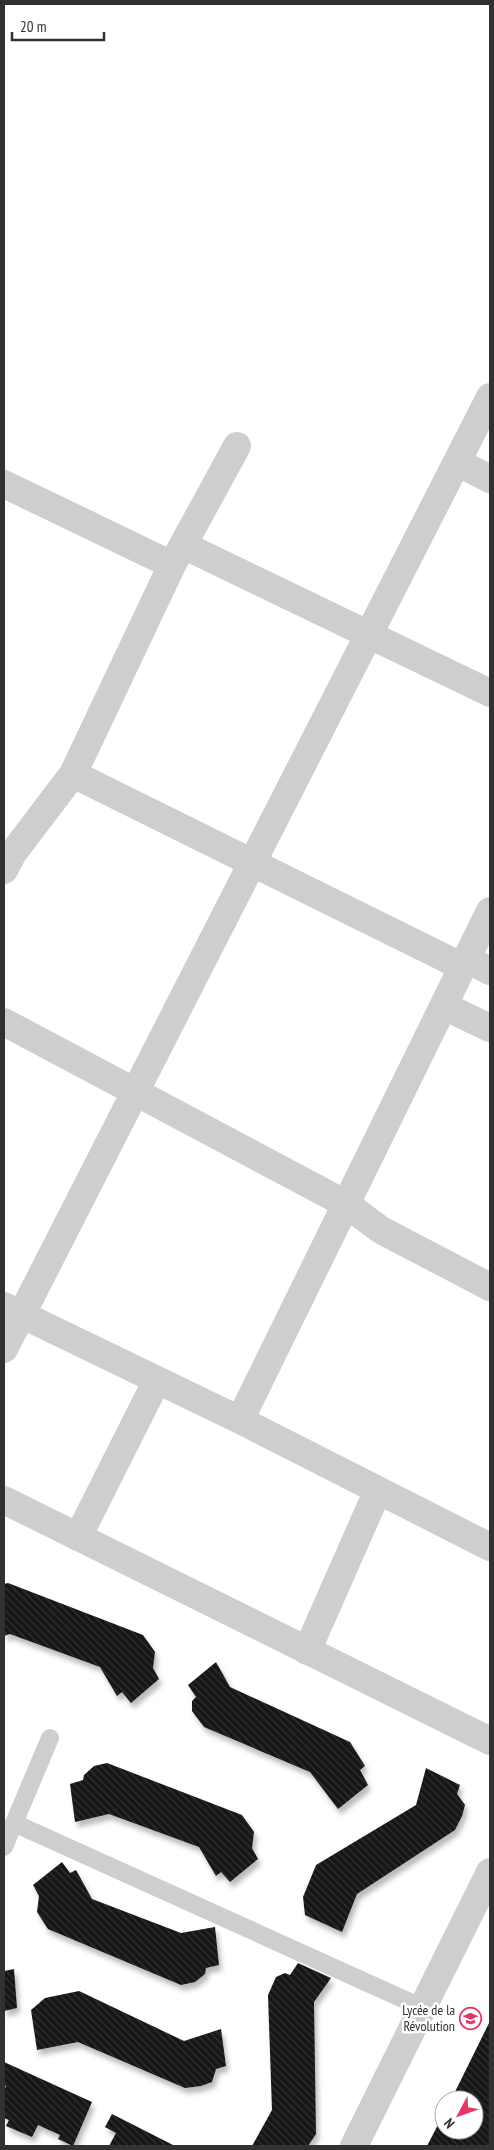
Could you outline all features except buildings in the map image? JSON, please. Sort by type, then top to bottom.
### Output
[{"type":"street","points":[[4,1349],[12,1310],[135,1091],[490,397]]},
{"type":"street","points":[[7,857],[73,774],[177,555],[237,446]]},
{"type":"street","points":[[457,462],[490,479]]},
{"type":"street","points":[[4,484],[369,634],[490,693]]},
{"type":"street","points":[[73,774],[252,863],[473,966]]},
{"type":"street","points":[[240,1420],[444,1006],[473,966],[490,911]]},
{"type":"street","points":[[444,1006],[490,1028]]},
{"type":"street","points":[[4,1022],[346,1204],[381,1230],[490,1287]]},
{"type":"street","points":[[12,1310],[240,1420],[490,1547]]},
{"type":"street","points":[[78,1538],[157,1380]]},
{"type":"street","points":[[307,1651],[378,1490]]},
{"type":"street","points":[[4,1500],[490,1741]]},
{"type":"street","points":[[354,2146],[490,1872]]},
{"type":"lane","points":[[4,1847],[50,1738]]},
{"type":"lane","points":[[14,1824],[423,2008]]},
{"type":"place","name":"Lycée de la Révolution","points":[[471,2018]]}]
